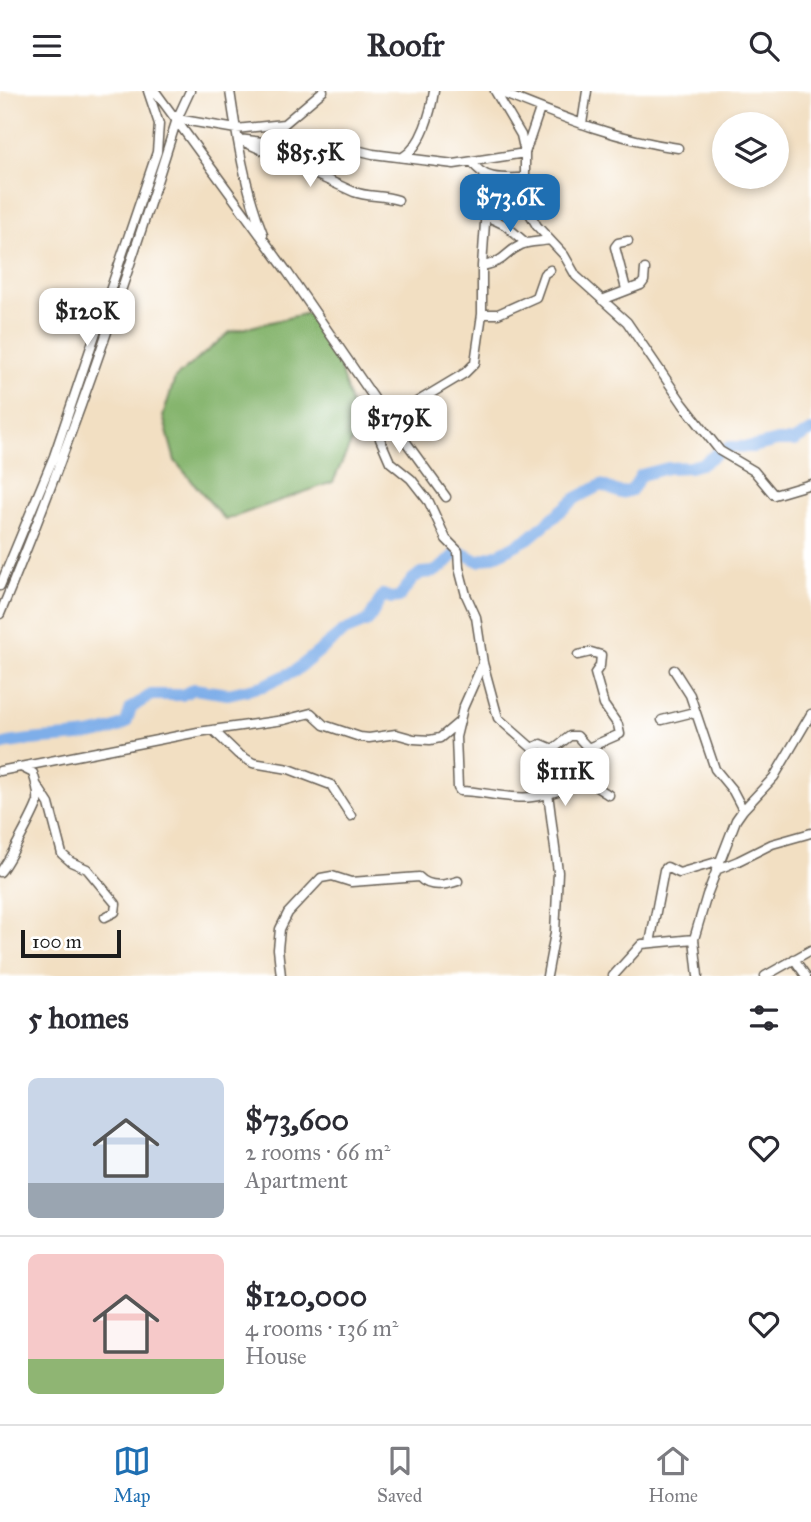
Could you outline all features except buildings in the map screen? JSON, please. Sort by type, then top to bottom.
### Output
[{"type":"street","points":[[0,586],[54,456],[157,152],[159,124],[148,91]]},
{"type":"street","points":[[155,91],[446,497]]},
{"type":"street","points":[[0,614],[96,366],[177,119],[190,91]]},
{"type":"street","points":[[230,91],[254,211],[267,244]]},
{"type":"street","points":[[177,119],[236,129],[284,124],[323,91]]},
{"type":"street","points":[[403,157],[415,146],[432,105],[434,91]]},
{"type":"street","points":[[496,91],[640,143],[678,148]]},
{"type":"street","points":[[496,91],[521,135],[530,213],[537,226],[564,255],[576,276],[627,322],[683,404],[720,451],[754,471],[774,495],[811,484]]},
{"type":"street","points":[[582,124],[587,91]]},
{"type":"street","points":[[525,153],[540,109]]},
{"type":"street","points":[[238,139],[297,146],[327,143],[373,154],[432,163],[473,163],[525,153]]},
{"type":"street","points":[[238,139],[354,192],[398,199]]},
{"type":"street","points":[[473,163],[477,170],[500,179],[525,178]]},
{"type":"street","points":[[384,412],[415,403],[473,366],[477,360],[482,314],[487,194],[484,174]]},
{"type":"street","points":[[486,216],[505,225],[526,243]]},
{"type":"street","points":[[482,265],[502,261],[518,246],[526,243],[549,240]]},
{"type":"street","points":[[626,289],[615,247],[628,240]]},
{"type":"street","points":[[602,300],[641,285],[645,269]]},
{"type":"street","points":[[482,314],[498,314],[536,297],[544,274],[550,270]]},
{"type":"street","points":[[374,398],[381,426],[380,439],[390,462],[411,479],[429,502],[446,539],[458,551],[466,595],[476,617],[482,663],[498,718],[532,748],[542,768],[548,793],[558,872],[555,933],[547,976]]},
{"type":"street","points":[[532,748],[541,744],[553,749],[570,736],[577,736],[588,748],[620,734],[618,725],[604,705],[595,673],[600,666],[601,655],[591,652],[578,655]]},
{"type":"street","points":[[482,663],[459,722],[456,748],[460,791],[473,791],[489,796],[531,797],[566,787],[570,782],[578,780],[609,795]]},
{"type":"street","points":[[674,670],[690,695],[715,769],[733,791],[743,810]]},
{"type":"street","points":[[0,771],[311,713],[324,725],[369,738],[396,734],[430,740],[440,738],[459,722]]},
{"type":"street","points":[[662,720],[690,713],[696,715]]},
{"type":"street","points":[[698,976],[694,939],[736,820],[774,777],[811,714]]},
{"type":"street","points":[[213,730],[238,754],[253,763],[289,769],[331,785],[351,816]]},
{"type":"street","points":[[0,872],[5,868],[20,835],[34,815],[38,793],[36,784],[33,773],[21,767]]},
{"type":"street","points":[[36,784],[48,804],[62,854],[71,862],[87,869],[116,904],[115,912],[104,917]]},
{"type":"street","points":[[650,943],[664,870],[667,867],[679,873],[738,862],[772,844],[811,834]]},
{"type":"street","points":[[281,976],[279,929],[288,913],[321,878],[332,876],[351,882],[419,877],[431,885],[449,884],[458,880]]},
{"type":"street","points":[[613,976],[642,944],[694,939]]},
{"type":"street","points":[[765,976],[811,950]]},
{"type":"street","points":[[794,960],[806,976]]},
{"type":"green space","points":[[308,313],[337,358],[358,428],[333,482],[225,520],[175,461],[163,416],[175,378],[230,332]]},
{"type":"waterway","points":[[0,745],[82,736],[112,729],[126,723],[131,708],[151,695],[182,695],[194,689],[228,694],[263,686],[295,671],[344,631],[368,621],[383,595],[399,597],[413,579],[421,573],[434,572],[458,551],[478,561],[499,554],[529,538],[576,498],[601,485],[621,493],[632,490],[641,475],[704,463],[730,447],[753,447],[777,441],[794,441],[811,431]]}]
